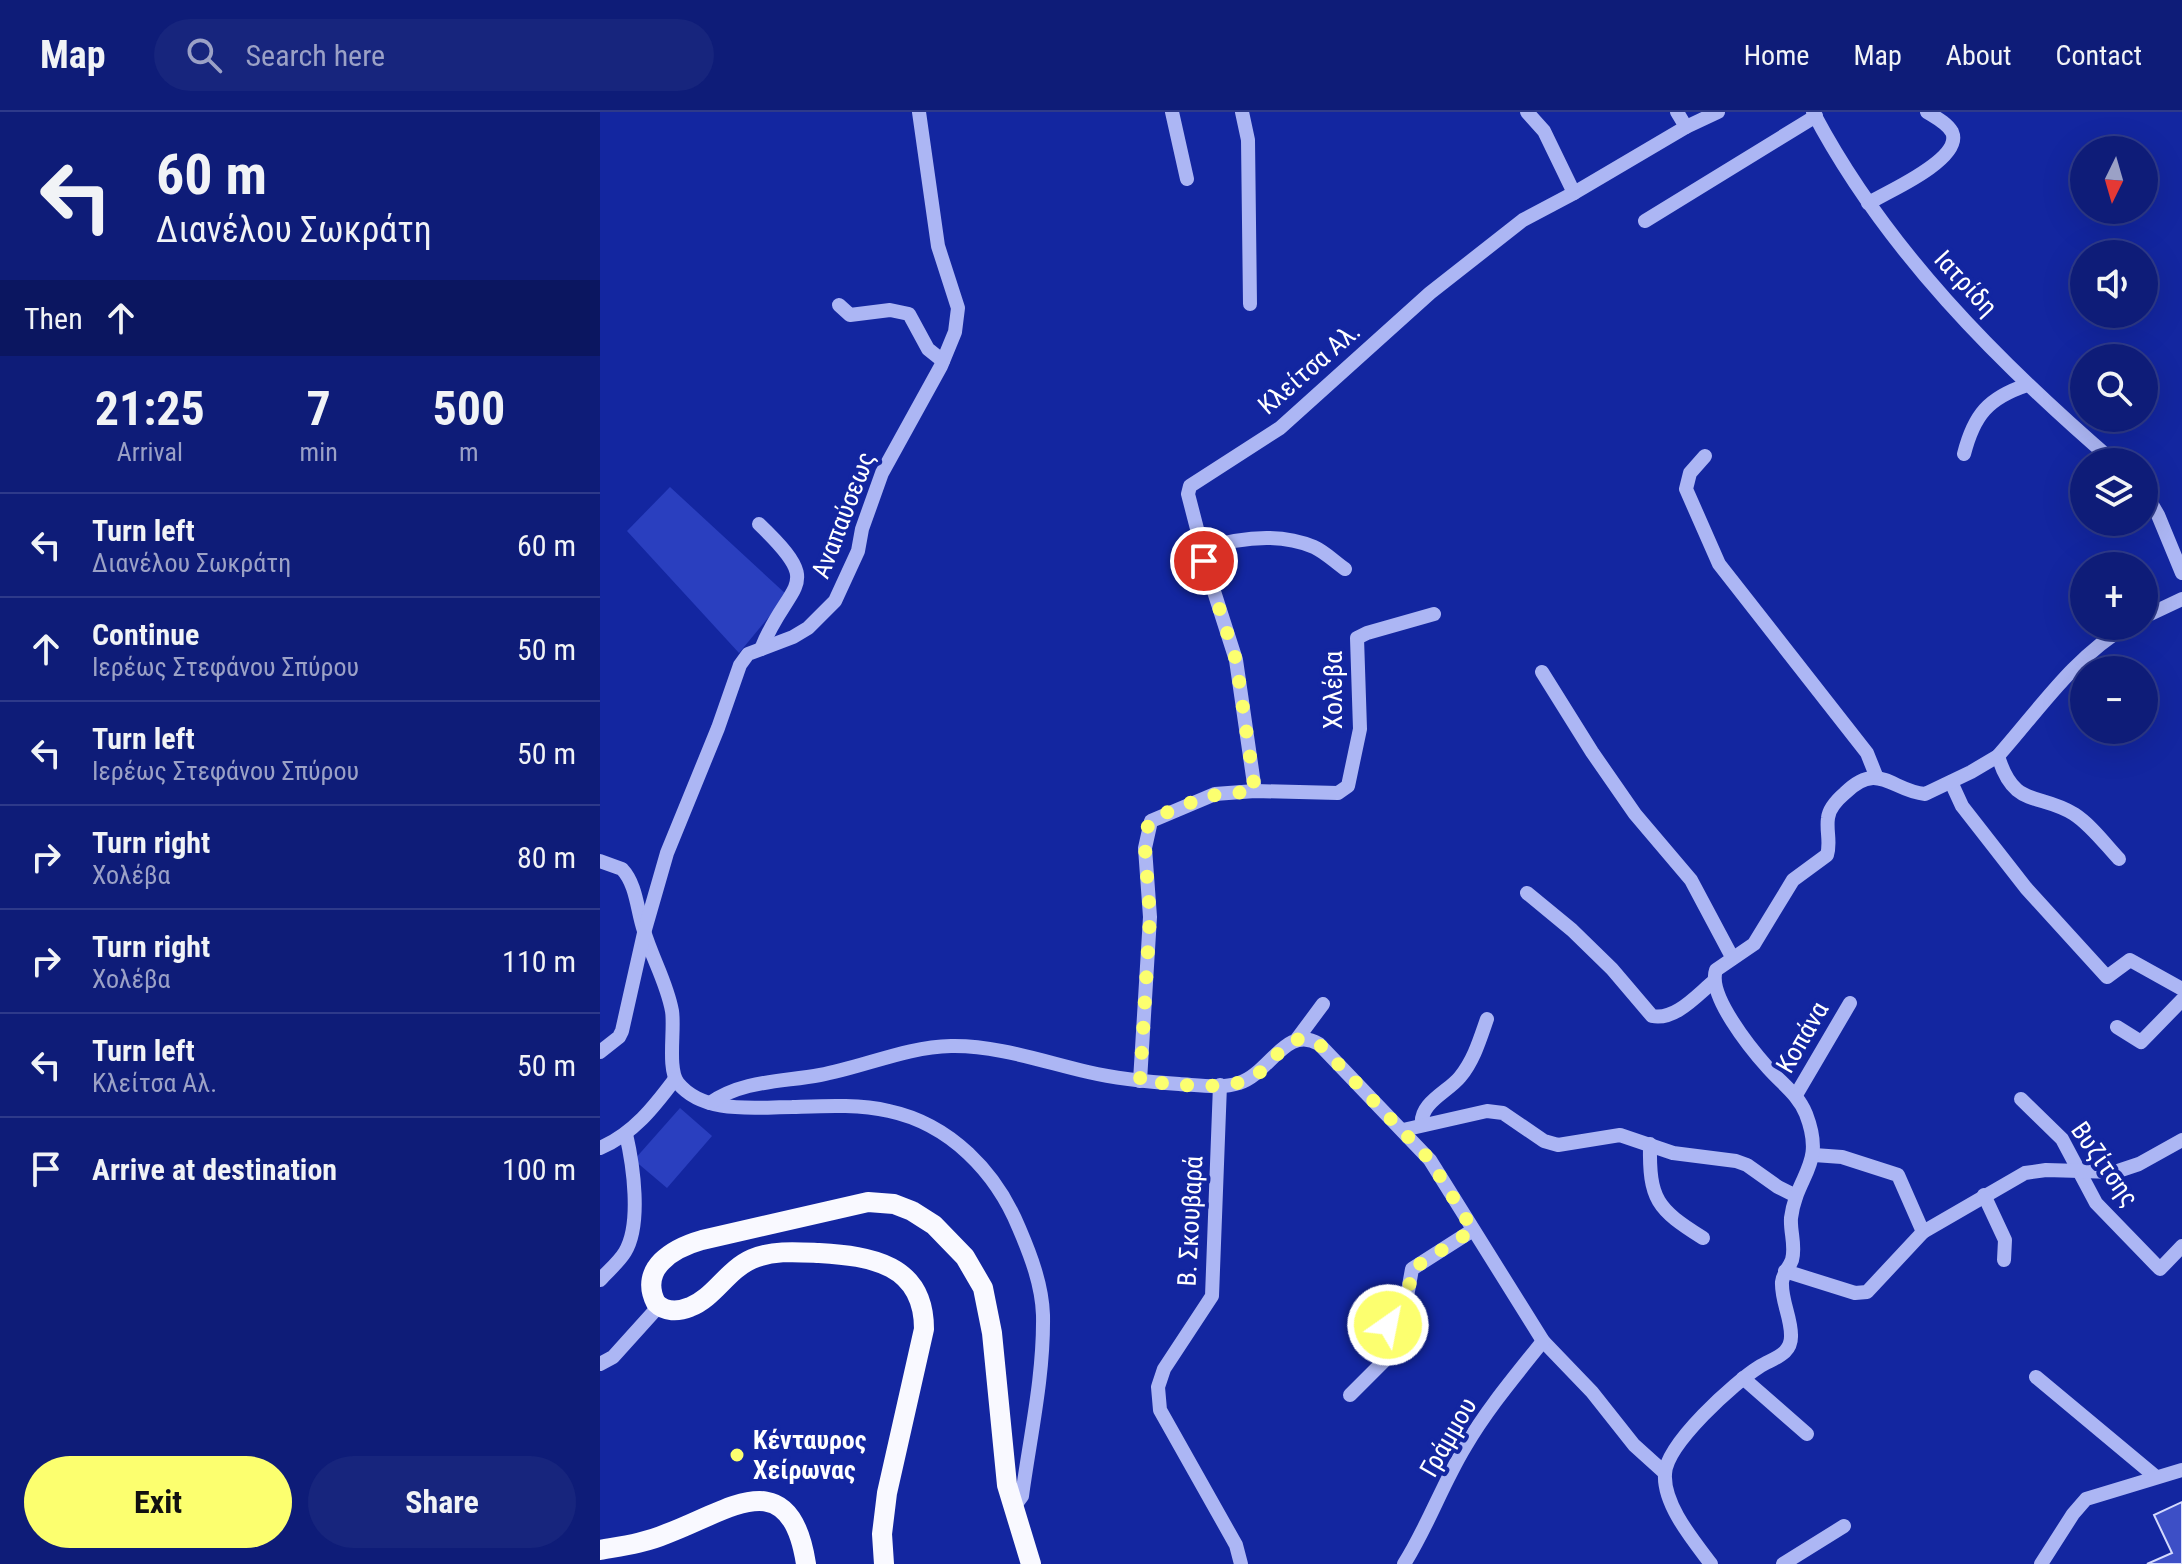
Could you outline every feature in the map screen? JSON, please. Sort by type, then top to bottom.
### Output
[{"type":"main road","points":[[884,1564],[882,1534],[895,1445],[917,1368],[924,1329],[921,1304],[904,1277],[886,1264],[867,1259],[811,1253],[770,1254],[736,1268],[694,1306],[675,1310],[659,1306],[651,1291],[654,1269],[666,1256],[691,1243],[868,1202],[894,1204],[921,1216],[947,1236],[979,1279],[987,1299],[1005,1473],[1031,1564]]},
{"type":"main road","points":[[600,1550],[663,1536],[729,1505],[757,1500],[777,1506],[791,1518],[800,1534],[806,1564]]},
{"type":"street","name":"Αναπαύσεως","points":[[600,1052],[622,1031],[644,933],[667,853],[718,728],[737,670],[748,654],[808,628],[835,601],[852,565],[882,473],[943,361],[955,332],[958,308],[938,246],[919,112]]},
{"type":"street","points":[[1172,112],[1187,179]]},
{"type":"street","points":[[1242,112],[1248,140],[1250,304]]},
{"type":"street","points":[[1527,112],[1544,131],[1574,193]]},
{"type":"street","points":[[1677,112],[1686,127]]},
{"type":"street","name":"Κλείτσα Αλ.","points":[[1255,791],[1236,660],[1202,549],[1188,494],[1190,486],[1280,428],[1430,293],[1523,220],[1718,112]]},
{"type":"street","points":[[1868,203],[1927,170],[1948,150],[1953,139],[1950,129],[1927,112]]},
{"type":"street","points":[[1645,221],[1814,114]]},
{"type":"street","name":"Ιατρίδη","points":[[1814,114],[1868,203],[1898,244],[2027,385],[2098,448]]},
{"type":"street","points":[[839,305],[850,315],[890,310],[909,314],[928,349],[943,361]]},
{"type":"street","points":[[1964,454],[1970,432],[1988,404],[2027,385]]},
{"type":"street","points":[[1705,456],[1690,473],[1687,494],[1719,564],[1867,753],[1877,778]]},
{"type":"street","points":[[2158,515],[2182,573]]},
{"type":"street","points":[[759,524],[790,556],[798,568],[799,582],[773,621],[761,649]]},
{"type":"street","points":[[1202,549],[1240,540],[1294,540],[1317,548],[1345,569]]},
{"type":"street","points":[[2158,610],[2182,599]]},
{"type":"street","name":"Χολέβα","points":[[1140,1081],[1150,917],[1145,848],[1148,825],[1156,817],[1207,796],[1255,791],[1338,793],[1345,790],[1350,781],[1361,720],[1357,638],[1434,614]]},
{"type":"street","points":[[1711,1564],[1678,1517],[1665,1473],[1668,1463],[1696,1424],[1721,1395],[1789,1347],[1791,1330],[1782,1292],[1785,1271],[1792,1258],[1791,1221],[1796,1196],[1814,1155],[1811,1130],[1796,1095],[1767,1067],[1718,997],[1713,982],[1716,970],[1754,944],[1793,880],[1827,855],[1830,810],[1855,784],[1877,778],[1921,794],[1951,782],[1998,756],[2107,640]]},
{"type":"street","points":[[1542,672],[1635,814],[1691,880],[1732,957]]},
{"type":"street","points":[[1998,756],[2007,780],[2017,790],[2040,803],[2075,815],[2119,859]]},
{"type":"street","points":[[1951,782],[1962,806],[2026,888],[2107,977],[2130,960],[2182,989]]},
{"type":"street","points":[[600,861],[626,873],[633,889],[644,933],[672,1010],[675,1079],[626,1134],[600,1148]]},
{"type":"street","points":[[1527,893],[1572,930],[1612,969],[1652,1016],[1672,1014],[1713,982]]},
{"type":"street","points":[[2117,1027],[2141,1042],[2182,1000]]},
{"type":"street","name":"Κοπάνα","points":[[1796,1095],[1850,1003]]},
{"type":"street","points":[[1297,1039],[1323,1004]]},
{"type":"street","points":[[1422,1125],[1421,1118],[1428,1106],[1457,1080],[1470,1063],[1487,1019]]},
{"type":"street","points":[[710,1103],[740,1087],[820,1075],[950,1046],[997,1051],[1089,1073],[1140,1081],[1237,1084],[1253,1077],[1292,1041],[1311,1039],[1403,1130],[1439,1173],[1543,1341],[1592,1392],[1634,1445],[1665,1473]]},
{"type":"street","points":[[675,1079],[690,1093],[710,1103],[725,1106],[840,1106],[905,1115],[946,1135],[968,1152],[1000,1189],[1027,1246],[1037,1276],[1043,1312],[1040,1369],[1022,1496],[1013,1508]]},
{"type":"street","name":"Β. Σκουβαρά","points":[[1220,1085],[1212,1296],[1164,1369],[1158,1397],[1160,1410],[1236,1545],[1241,1564]]},
{"type":"street","name":"Βυζίτσης","points":[[2021,1099],[2062,1139],[2096,1203],[2160,1269],[2182,1246]]},
{"type":"street","points":[[1403,1130],[1492,1110],[1503,1113],[1544,1141],[1558,1145],[1620,1135],[1673,1153],[1736,1161],[1796,1196]]},
{"type":"street","points":[[600,1280],[625,1252],[633,1231],[633,1176],[626,1134]]},
{"type":"street","points":[[1785,1271],[1855,1293],[1867,1292],[1923,1232],[2025,1173],[2046,1170],[2096,1173],[2127,1169],[2182,1140]]},
{"type":"street","points":[[1650,1144],[1652,1190],[1661,1206],[1672,1218],[1703,1238]]},
{"type":"street","points":[[1814,1155],[1842,1157],[1898,1175],[1923,1232]]},
{"type":"street","points":[[1984,1195],[2005,1240],[2004,1260]]},
{"type":"street","points":[[1350,1395],[1392,1353],[1390,1318],[1406,1302],[1412,1269],[1473,1230]]},
{"type":"street","points":[[602,1367],[659,1306]]},
{"type":"street","name":"Γράμμου","points":[[1404,1564],[1431,1517],[1464,1447],[1491,1406],[1543,1341]]},
{"type":"street","points":[[2036,1377],[2156,1477]]},
{"type":"street","points":[[1743,1378],[1807,1434]]},
{"type":"street","points":[[2041,1564],[2086,1499],[2182,1470]]},
{"type":"street","points":[[1783,1564],[1844,1526]]},
{"type":"shaded area","points":[[670,487],[787,595],[739,653],[627,531]]},
{"type":"shaded area","points":[[680,1108],[712,1136],[667,1188],[634,1160]]},
{"type":"building","points":[[2182,1502],[2182,1564],[2147,1564],[2172,1553],[2154,1515]]},
{"type":"place","name":"Κένταυρος Χείρωνας","points":[[737,1455]]},
{"type":"route","points":[[1204,561],[1236,660],[1255,791],[1207,796],[1156,817],[1148,825],[1145,860],[1150,917],[1140,1081],[1237,1084],[1259,1073],[1292,1041],[1303,1037],[1319,1044],[1430,1160],[1473,1230],[1412,1269],[1406,1302],[1392,1314],[1388,1325]]}]
